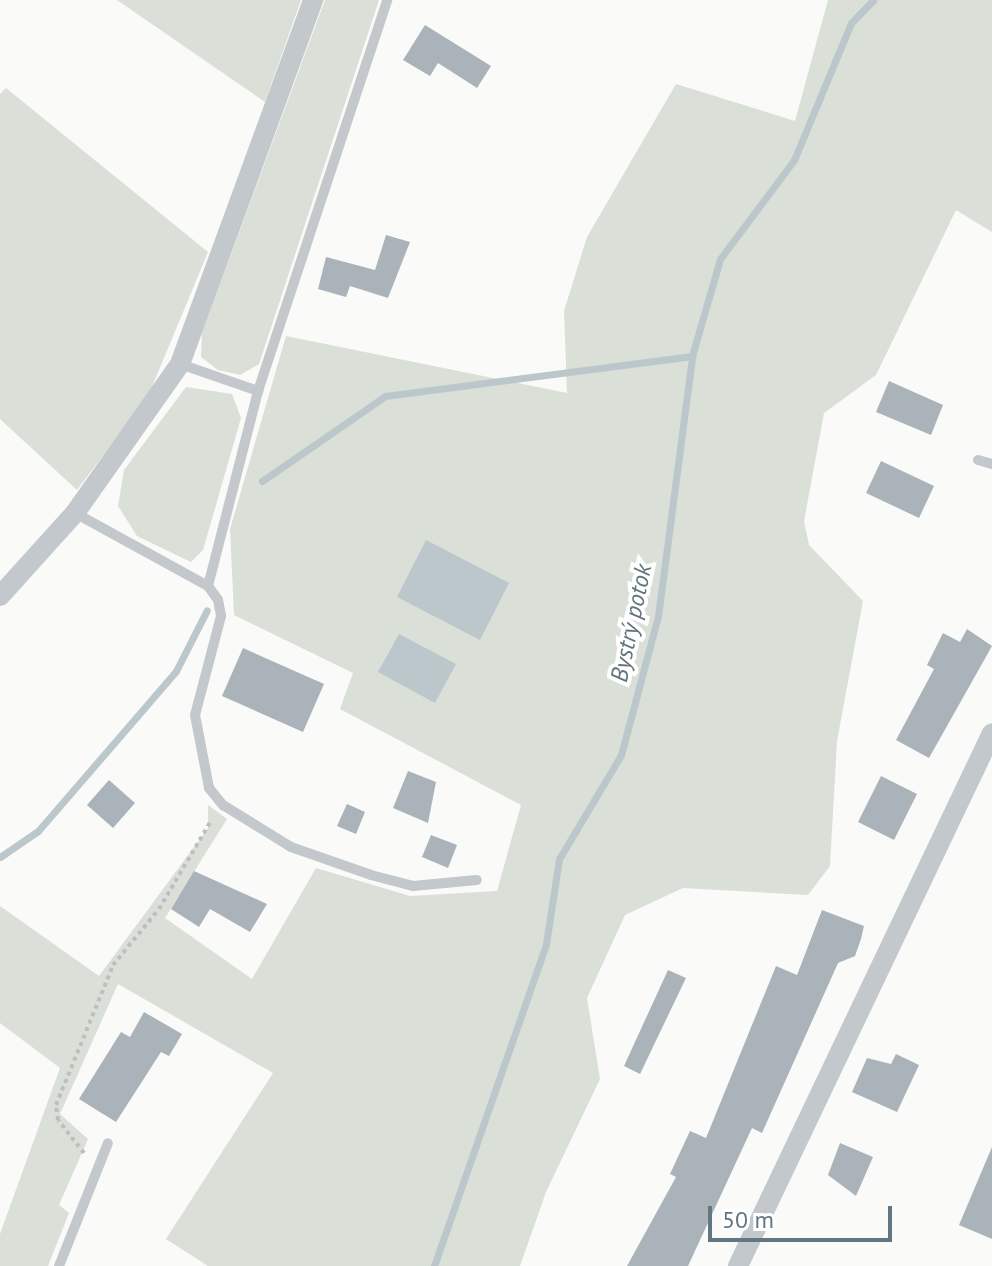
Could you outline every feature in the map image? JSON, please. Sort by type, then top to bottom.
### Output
[{"type":"street","points":[[0,596],[75,513],[180,364],[313,0]]},
{"type":"street","points":[[738,1266],[992,733]]},
{"type":"lane","points":[[387,0],[258,391],[208,586],[221,616],[195,715],[215,797],[291,847],[413,886],[477,880]]},
{"type":"lane","points":[[180,364],[258,391]]},
{"type":"lane","points":[[978,460],[992,464]]},
{"type":"lane","points":[[75,513],[208,586]]},
{"type":"lane","points":[[59,1266],[108,1143]]},
{"type":"path","points":[[96,1168],[58,1120],[56,1105],[113,965],[206,840],[215,797]]},
{"type":"shaded area","points":[[117,0],[301,0],[265,102]]},
{"type":"shaded area","points":[[325,0],[379,0],[259,364],[240,375],[218,370],[201,357],[202,333]]},
{"type":"shaded area","points":[[828,0],[992,0],[992,232],[956,210],[876,375],[824,413],[804,521],[809,545],[863,601],[837,741],[830,866],[808,895],[683,888],[625,915],[587,998],[600,1079],[546,1192],[520,1266],[208,1266],[166,1239],[273,1073],[118,984],[60,1114],[88,1139],[59,1205],[69,1213],[48,1266],[0,1266],[0,1234],[60,1068],[0,1023],[0,906],[99,976],[208,828],[208,805],[227,819],[165,918],[252,979],[316,868],[410,896],[497,891],[521,805],[340,709],[353,673],[234,615],[230,529],[286,336],[567,393],[564,311],[587,237],[676,84],[795,121]]},
{"type":"shaded area","points":[[6,88],[208,252],[149,394],[77,490],[0,419],[0,94]]},
{"type":"shaded area","points":[[186,387],[232,394],[241,418],[203,550],[191,562],[137,536],[118,506],[124,470]]},
{"type":"shaded area","points":[[426,540],[509,583],[480,640],[397,597]]},
{"type":"shaded area","points":[[399,634],[456,664],[435,703],[378,672]]},
{"type":"building","points":[[425,25],[491,66],[477,88],[438,63],[430,76],[403,60]]},
{"type":"building","points":[[386,235],[410,242],[388,298],[350,286],[346,297],[318,289],[326,257],[375,270]]},
{"type":"building","points":[[889,381],[943,405],[931,435],[876,412]]},
{"type":"building","points":[[881,461],[934,486],[919,518],[866,493]]},
{"type":"building","points":[[967,629],[992,646],[929,758],[896,740],[934,669],[927,665],[943,633],[960,642]]},
{"type":"building","points":[[243,648],[324,684],[303,732],[222,696]]},
{"type":"building","points":[[408,771],[436,782],[428,823],[393,808]]},
{"type":"building","points":[[881,776],[917,794],[894,840],[858,822]]},
{"type":"building","points":[[109,780],[135,803],[113,828],[87,805]]},
{"type":"building","points":[[347,804],[365,812],[356,834],[337,826]]},
{"type":"building","points":[[431,835],[457,845],[448,868],[422,857]]},
{"type":"building","points":[[194,871],[267,904],[250,932],[210,909],[199,927],[171,909]]},
{"type":"building","points":[[822,910],[864,926],[861,939],[855,956],[838,963],[762,1133],[752,1128],[688,1266],[627,1266],[676,1177],[670,1174],[690,1131],[706,1138],[776,966],[797,975]]},
{"type":"building","points":[[668,970],[686,978],[640,1074],[624,1066]]},
{"type":"building","points":[[144,1012],[182,1034],[169,1056],[161,1052],[116,1122],[79,1099],[121,1032],[130,1037]]},
{"type":"building","points":[[896,1054],[919,1065],[897,1112],[852,1092],[867,1058],[891,1064]]},
{"type":"building","points":[[840,1143],[873,1157],[856,1196],[828,1175]]},
{"type":"building","points":[[992,1147],[992,1239],[959,1225]]},
{"type":"waterway","name":"Bystrý potok","points":[[434,1266],[546,944],[559,859],[621,755],[658,616],[692,356],[720,259],[794,160],[851,23],[873,0]]},
{"type":"waterway","points":[[262,481],[385,396],[692,356]]},
{"type":"waterway","points":[[0,857],[38,831],[176,671],[207,610]]}]
